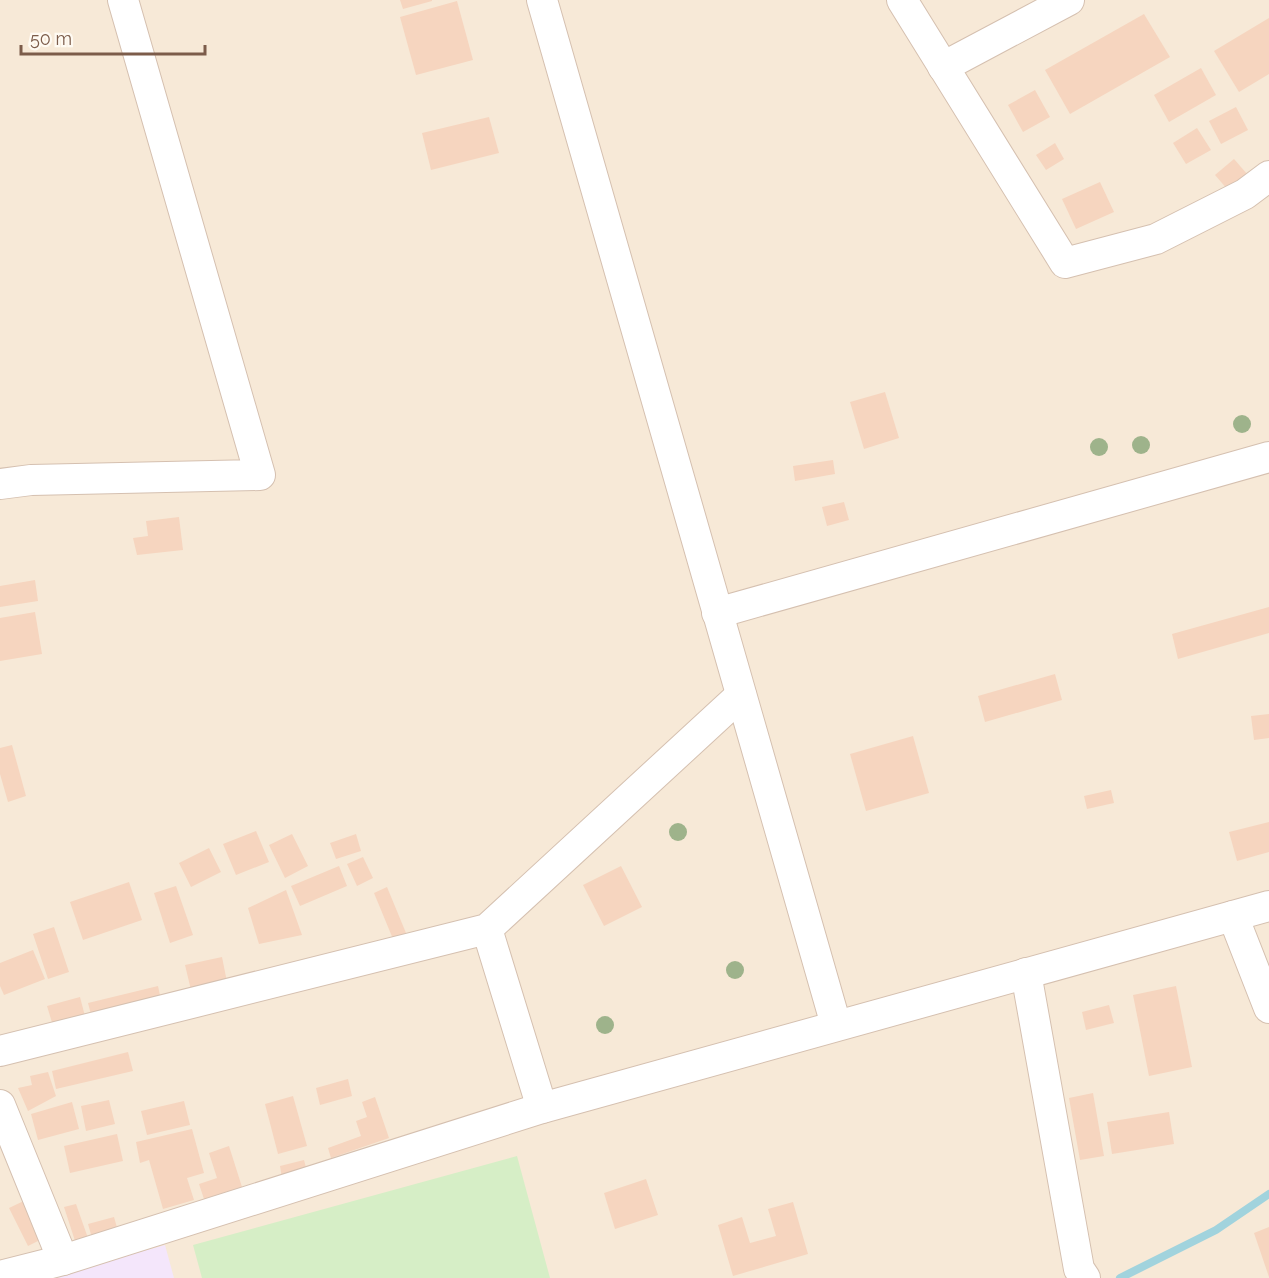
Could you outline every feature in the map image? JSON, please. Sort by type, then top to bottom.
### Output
[{"type":"street","points":[[0,484],[31,480],[260,475],[123,0]]},
{"type":"street","points":[[542,0],[836,1025]]},
{"type":"street","points":[[902,0],[1065,263],[1156,239],[1245,194],[1269,176]]},
{"type":"street","points":[[943,67],[1069,0]]},
{"type":"street","points":[[717,613],[1269,457]]},
{"type":"street","points":[[0,1051],[487,929],[636,795],[741,695]]},
{"type":"street","points":[[0,1276],[63,1260],[542,1108],[1269,906]]},
{"type":"street","points":[[1233,916],[1269,1008]]},
{"type":"street","points":[[487,929],[542,1108]]},
{"type":"street","points":[[1026,973],[1082,1273]]},
{"type":"street","points":[[0,1105],[63,1260]]},
{"type":"shaded area","points":[[0,0],[1269,0],[1269,1278],[0,1278]]},
{"type":"shaded area","points":[[165,1245],[174,1278],[46,1278]]},
{"type":"green space","points":[[517,1156],[550,1278],[202,1278],[193,1245]]},
{"type":"building","points":[[400,0],[432,0],[432,1],[403,9]]},
{"type":"building","points":[[457,1],[473,60],[416,75],[400,17]]},
{"type":"building","points":[[1144,14],[1170,57],[1070,114],[1045,70]]},
{"type":"building","points":[[1269,18],[1269,74],[1239,92],[1214,51]]},
{"type":"building","points":[[1201,68],[1216,95],[1169,122],[1154,95]]},
{"type":"building","points":[[1035,90],[1050,117],[1023,132],[1008,105]]},
{"type":"building","points":[[1236,107],[1248,130],[1221,144],[1209,121]]},
{"type":"building","points":[[489,117],[499,153],[431,170],[422,133]]},
{"type":"building","points":[[1197,128],[1211,150],[1186,164],[1173,143]]},
{"type":"building","points":[[1055,143],[1064,159],[1046,170],[1036,155]]},
{"type":"building","points":[[1234,159],[1254,182],[1235,198],[1215,175]]},
{"type":"building","points":[[1100,182],[1114,212],[1076,229],[1062,199]]},
{"type":"building","points":[[885,392],[899,438],[864,449],[850,402]]},
{"type":"building","points":[[833,460],[835,474],[795,481],[793,466]]},
{"type":"building","points":[[844,502],[849,520],[827,526],[822,507]]},
{"type":"building","points":[[179,517],[183,550],[137,555],[133,538],[148,536],[146,521]]},
{"type":"building","points":[[35,580],[38,601],[0,607],[0,586]]},
{"type":"building","points":[[1269,607],[1269,633],[1178,659],[1172,634]]},
{"type":"building","points":[[35,612],[42,654],[0,661],[0,618]]},
{"type":"building","points":[[1055,674],[1062,700],[985,722],[978,696]]},
{"type":"building","points":[[1269,714],[1269,738],[1254,740],[1251,716]]},
{"type":"building","points":[[913,736],[929,793],[866,811],[850,754]]},
{"type":"building","points":[[12,745],[26,796],[8,802],[0,774],[0,748]]},
{"type":"building","points":[[1111,790],[1114,803],[1087,809],[1084,796]]},
{"type":"building","points":[[1269,822],[1269,852],[1237,861],[1229,832]]},
{"type":"building","points":[[256,831],[269,862],[236,875],[223,844]]},
{"type":"building","points":[[292,834],[308,866],[285,878],[269,845]]},
{"type":"building","points":[[356,834],[361,851],[336,859],[330,843]]},
{"type":"building","points":[[209,848],[221,872],[191,887],[179,863]]},
{"type":"building","points":[[363,857],[373,878],[357,886],[347,864]]},
{"type":"building","points":[[339,866],[347,886],[300,906],[291,886]]},
{"type":"building","points":[[621,866],[642,907],[604,926],[583,885]]},
{"type":"building","points":[[129,882],[142,920],[83,940],[70,902]]},
{"type":"building","points":[[176,886],[193,935],[170,943],[154,893]]},
{"type":"building","points":[[387,887],[406,933],[393,939],[374,893]]},
{"type":"building","points":[[286,890],[302,935],[259,944],[248,908]]},
{"type":"building","points":[[54,927],[69,972],[48,979],[33,934]]},
{"type":"building","points":[[33,950],[45,979],[4,995],[0,986],[0,963]]},
{"type":"building","points":[[222,957],[227,982],[191,990],[185,965]]},
{"type":"building","points":[[158,986],[162,1005],[93,1022],[88,1003]]},
{"type":"building","points":[[1176,986],[1192,1067],[1149,1076],[1133,995]]},
{"type":"building","points":[[80,997],[86,1020],[54,1029],[47,1006]]},
{"type":"building","points":[[1109,1005],[1114,1023],[1086,1030],[1082,1012]]},
{"type":"building","points":[[128,1052],[133,1071],[56,1089],[52,1071]]},
{"type":"building","points":[[48,1072],[56,1096],[28,1111],[18,1088],[32,1085],[30,1076]]},
{"type":"building","points":[[348,1079],[352,1096],[320,1105],[316,1088]]},
{"type":"building","points":[[1093,1093],[1104,1156],[1080,1160],[1069,1098]]},
{"type":"building","points":[[293,1096],[307,1146],[278,1154],[265,1104]]},
{"type":"building","points":[[375,1097],[389,1138],[331,1158],[328,1148],[361,1136],[356,1121],[367,1117],[362,1102]]},
{"type":"building","points":[[109,1100],[115,1124],[86,1131],[81,1106]]},
{"type":"building","points":[[184,1101],[190,1125],[147,1135],[141,1111]]},
{"type":"building","points":[[72,1102],[79,1129],[38,1140],[31,1114]]},
{"type":"building","points":[[1169,1112],[1174,1144],[1112,1154],[1107,1122]]},
{"type":"building","points":[[192,1129],[204,1173],[187,1178],[194,1200],[163,1209],[149,1160],[140,1163],[136,1142]]},
{"type":"building","points":[[117,1134],[123,1161],[70,1173],[64,1146]]},
{"type":"building","points":[[229,1146],[242,1187],[204,1199],[199,1184],[217,1178],[209,1153]]},
{"type":"building","points":[[304,1160],[307,1171],[282,1178],[280,1166]]},
{"type":"building","points":[[646,1179],[658,1215],[615,1229],[604,1193]]},
{"type":"building","points":[[30,1198],[48,1236],[28,1246],[9,1208]]},
{"type":"building","points":[[793,1202],[808,1254],[733,1276],[718,1225],[742,1217],[750,1243],[776,1236],[768,1209]]},
{"type":"building","points":[[76,1204],[89,1241],[76,1244],[64,1207]]},
{"type":"building","points":[[114,1217],[118,1231],[92,1238],[88,1224]]},
{"type":"building","points":[[1269,1227],[1269,1277],[1254,1233]]},
{"type":"waterway","points":[[1120,1278],[1216,1230],[1269,1194]]}]
